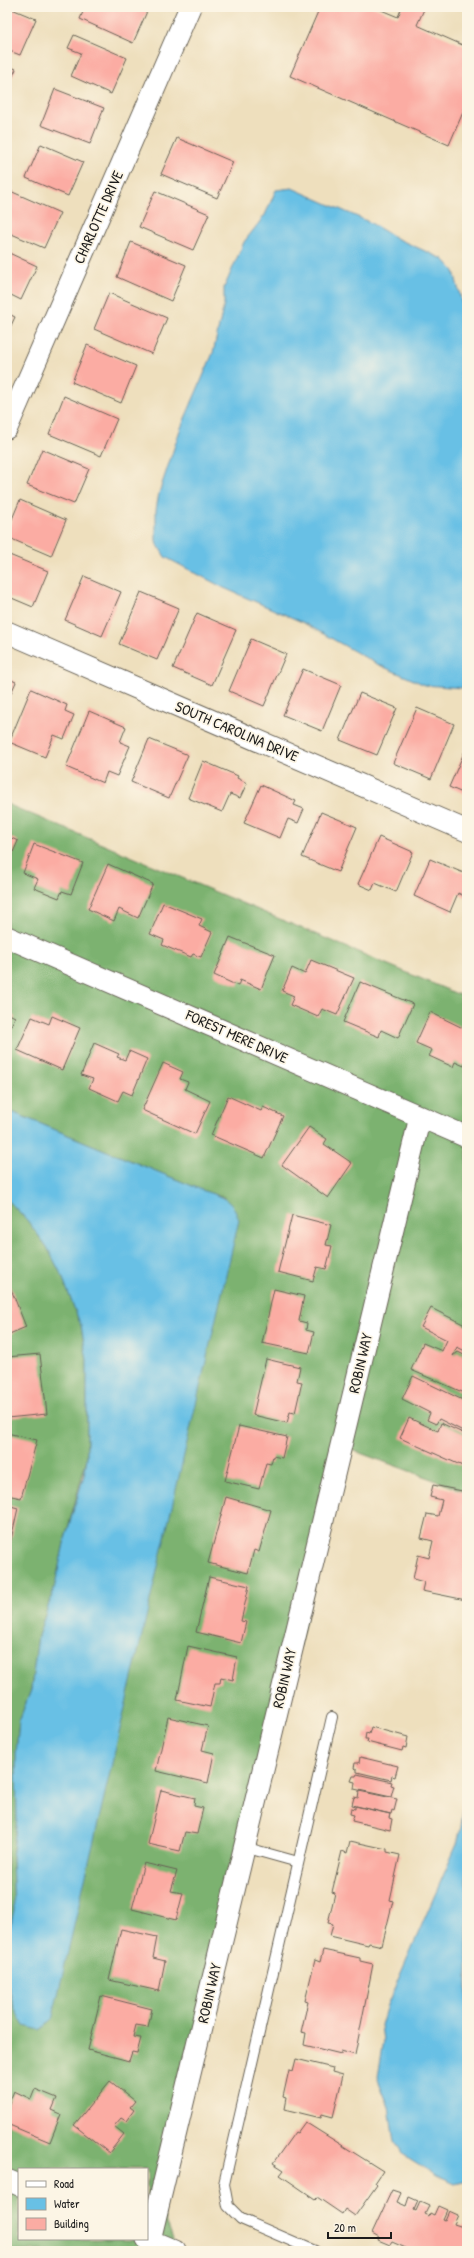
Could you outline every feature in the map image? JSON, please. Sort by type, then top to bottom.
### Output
[{"type":"street","name":"CHARLOTTE DRIVE","points":[[7,428],[190,7]]},
{"type":"street","name":"SOUTH CAROLINA DRIVE","points":[[7,632],[467,831]]},
{"type":"street","name":"FOREST MERE DRIVE","points":[[7,937],[467,1137]]},
{"type":"street","name":"ROBIN WAY","points":[[157,2245],[244,1847],[420,1117]]},
{"type":"street","points":[[7,2180],[18,2185]]},
{"type":"lane","points":[[315,2251],[242,2219],[228,2206],[224,2184],[332,1717]]},
{"type":"lane","points":[[244,1847],[298,1862]]},
{"type":"green space","points":[[7,804],[467,998],[467,1492],[349,1449],[159,2199],[177,2251],[7,2251],[7,1982],[15,2010],[224,1197],[207,1192],[7,1110]]},
{"type":"green space","points":[[7,1199],[27,1220],[47,1247],[62,1276],[81,1326],[87,1360],[87,1458],[65,1539],[54,1589],[38,1636],[31,1690],[19,1721],[16,1754],[17,1820],[12,1857],[14,1910],[7,1940]]},
{"type":"water","points":[[292,188],[369,222],[398,239],[443,259],[454,271],[462,304],[467,358],[467,686],[462,688],[425,685],[377,664],[302,622],[224,588],[165,557],[156,542],[156,510],[159,493],[180,430],[213,353],[224,304],[224,288],[244,242],[265,215],[276,190]]},
{"type":"water","points":[[7,1110],[224,1198],[234,1208],[239,1220],[52,2020],[40,2030],[24,2026],[15,2010],[7,1982],[7,1940],[14,1910],[12,1857],[17,1820],[16,1754],[19,1721],[31,1690],[38,1636],[54,1589],[65,1539],[84,1475],[87,1458],[87,1360],[81,1326],[62,1276],[47,1247],[27,1220],[7,1199]]},
{"type":"water","points":[[467,1770],[467,2181],[455,2184],[439,2177],[404,2155],[394,2141],[389,2107],[377,2077],[383,2041],[381,2025],[387,2005],[457,1844],[461,1827]]},
{"type":"building","points":[[7,7],[36,19],[20,55],[7,50]]},
{"type":"building","points":[[85,7],[149,7],[133,43],[80,19]]},
{"type":"building","points":[[320,7],[374,7],[398,17],[402,7],[425,7],[417,25],[467,47],[467,103],[449,145],[290,76]]},
{"type":"building","points":[[74,35],[127,58],[111,94],[71,76],[81,53],[68,48]]},
{"type":"building","points":[[7,65],[16,69],[7,89]]},
{"type":"building","points":[[55,89],[104,108],[90,144],[41,125]]},
{"type":"building","points":[[177,138],[233,162],[217,198],[161,174]]},
{"type":"building","points":[[41,144],[83,162],[68,196],[26,178]]},
{"type":"building","points":[[8,190],[60,213],[44,248],[7,232]]},
{"type":"building","points":[[155,191],[209,214],[193,250],[139,227]]},
{"type":"building","points":[[131,242],[186,265],[171,301],[117,277]]},
{"type":"building","points":[[7,252],[37,266],[21,300],[7,293]]},
{"type":"building","points":[[109,293],[167,318],[152,354],[94,329]]},
{"type":"building","points":[[7,313],[15,317],[7,334]]},
{"type":"building","points":[[87,345],[136,366],[121,403],[72,382]]},
{"type":"building","points":[[64,396],[117,419],[101,456],[49,434]]},
{"type":"building","points":[[42,449],[89,469],[74,504],[27,485]]},
{"type":"building","points":[[20,500],[66,520],[51,556],[7,537],[7,531]]},
{"type":"building","points":[[7,554],[48,571],[33,607],[7,596]]},
{"type":"building","points":[[84,576],[121,592],[102,636],[65,620]]},
{"type":"building","points":[[141,592],[179,608],[157,660],[119,644]]},
{"type":"building","points":[[197,613],[236,630],[212,685],[173,668]]},
{"type":"building","points":[[251,639],[286,654],[264,706],[229,691]]},
{"type":"building","points":[[303,669],[341,685],[322,731],[283,715]]},
{"type":"building","points":[[7,678],[16,682],[7,702]]},
{"type":"building","points":[[31,689],[67,705],[65,711],[74,715],[64,739],[54,735],[45,757],[9,742]]},
{"type":"building","points":[[360,693],[397,708],[377,755],[340,740]]},
{"type":"building","points":[[417,708],[454,724],[431,779],[393,763]]},
{"type":"building","points":[[89,711],[126,727],[120,742],[130,746],[117,776],[107,772],[103,783],[66,767]]},
{"type":"building","points":[[149,739],[188,755],[169,798],[131,782]]},
{"type":"building","points":[[467,746],[467,795],[449,787]]},
{"type":"building","points":[[203,761],[238,776],[237,778],[247,783],[240,798],[230,794],[222,812],[188,798]]},
{"type":"building","points":[[261,785],[296,801],[294,805],[304,809],[298,823],[288,819],[280,838],[244,823]]},
{"type":"building","points":[[321,812],[357,827],[338,872],[302,857]]},
{"type":"building","points":[[7,836],[18,841],[7,866]]},
{"type":"building","points":[[379,837],[413,852],[396,892],[375,883],[372,890],[358,884]]},
{"type":"building","points":[[34,844],[83,863],[71,894],[62,891],[59,898],[34,888],[38,879],[23,873]]},
{"type":"building","points":[[430,859],[466,874],[466,897],[458,893],[450,912],[414,896]]},
{"type":"building","points":[[108,864],[153,884],[138,918],[119,909],[114,921],[88,909]]},
{"type":"building","points":[[163,903],[202,919],[199,926],[212,932],[201,957],[193,954],[191,957],[162,945],[164,940],[150,934]]},
{"type":"building","points":[[230,937],[275,955],[261,989],[240,980],[238,986],[214,975]]},
{"type":"building","points":[[311,960],[354,978],[337,1015],[322,1009],[318,1017],[290,1005],[294,996],[282,991],[292,968],[305,974]]},
{"type":"building","points":[[360,982],[413,1004],[398,1038],[381,1030],[379,1037],[343,1022]]},
{"type":"building","points":[[430,1012],[467,1030],[467,1059],[464,1066],[455,1062],[453,1067],[429,1056],[432,1050],[416,1043]]},
{"type":"building","points":[[7,1013],[15,1017],[7,1035]]},
{"type":"building","points":[[52,1016],[80,1028],[62,1070],[17,1050],[32,1017],[49,1024]]},
{"type":"building","points":[[94,1043],[119,1054],[117,1057],[125,1060],[129,1051],[147,1059],[132,1095],[123,1091],[118,1101],[89,1088],[93,1079],[81,1075]]},
{"type":"building","points":[[163,1063],[183,1072],[180,1079],[188,1082],[185,1089],[210,1101],[195,1134],[142,1110]]},
{"type":"building","points":[[228,1096],[261,1111],[263,1107],[283,1116],[264,1158],[211,1135]]},
{"type":"building","points":[[309,1127],[327,1139],[324,1144],[352,1163],[328,1198],[282,1165]]},
{"type":"building","points":[[292,1215],[331,1225],[326,1245],[332,1246],[326,1269],[317,1267],[313,1281],[278,1272]]},
{"type":"building","points":[[7,1279],[26,1327],[7,1335]]},
{"type":"building","points":[[274,1289],[304,1296],[299,1321],[307,1323],[306,1330],[314,1332],[309,1353],[262,1343]]},
{"type":"building","points":[[431,1308],[467,1326],[467,1352],[457,1347],[453,1356],[458,1352],[466,1356],[464,1360],[467,1361],[467,1394],[411,1370],[423,1343],[442,1351],[447,1340],[421,1327]]},
{"type":"building","points":[[40,1354],[47,1414],[7,1418],[7,1357]]},
{"type":"building","points":[[266,1359],[300,1367],[297,1381],[302,1382],[295,1413],[290,1412],[287,1423],[253,1415]]},
{"type":"building","points":[[413,1376],[467,1402],[467,1433],[439,1419],[436,1424],[427,1420],[430,1413],[402,1399]]},
{"type":"building","points":[[409,1418],[438,1431],[441,1423],[467,1435],[467,1468],[400,1438]]},
{"type":"building","points":[[239,1426],[287,1437],[282,1458],[273,1456],[271,1464],[266,1463],[259,1489],[225,1481]]},
{"type":"building","points":[[7,1433],[37,1440],[21,1498],[7,1495]]},
{"type":"building","points":[[433,1485],[467,1492],[466,1600],[422,1591],[424,1582],[413,1579],[418,1555],[429,1558],[433,1541],[421,1538],[427,1514],[438,1516],[442,1500],[430,1497]]},
{"type":"building","points":[[226,1497],[271,1510],[259,1552],[254,1550],[248,1573],[208,1563]]},
{"type":"building","points":[[7,1505],[18,1508],[8,1553],[7,1553]]},
{"type":"building","points":[[209,1577],[249,1586],[241,1621],[246,1622],[241,1643],[196,1632]]},
{"type":"building","points":[[188,1646],[237,1657],[233,1680],[221,1677],[220,1683],[215,1683],[210,1707],[177,1700]]},
{"type":"building","points":[[168,1717],[208,1726],[202,1750],[214,1753],[208,1783],[156,1771]]},
{"type":"building","points":[[371,1727],[408,1737],[406,1748],[403,1747],[402,1751],[367,1742],[368,1739],[365,1739],[366,1733],[369,1734]]},
{"type":"building","points":[[360,1757],[398,1766],[395,1777],[392,1776],[391,1780],[357,1772],[357,1769],[354,1768],[355,1763],[359,1763]]},
{"type":"building","points":[[357,1774],[392,1782],[391,1785],[394,1786],[391,1797],[354,1789],[355,1782],[351,1781],[353,1776],[356,1776]]},
{"type":"building","points":[[161,1790],[195,1798],[194,1806],[203,1808],[197,1834],[185,1832],[180,1851],[148,1844]]},
{"type":"building","points":[[359,1791],[397,1799],[394,1811],[392,1810],[391,1814],[352,1805],[354,1797],[358,1798]]},
{"type":"building","points":[[355,1806],[390,1814],[389,1818],[392,1819],[390,1830],[352,1821],[354,1815],[350,1814],[351,1808],[355,1809]]},
{"type":"building","points":[[350,1841],[387,1849],[387,1852],[400,1855],[390,1900],[393,1901],[382,1946],[369,1943],[368,1945],[330,1936],[333,1924],[328,1923],[335,1893],[332,1892],[342,1851],[347,1853]]},
{"type":"building","points":[[144,1863],[177,1871],[171,1891],[183,1893],[176,1920],[132,1909]]},
{"type":"building","points":[[121,1929],[157,1937],[153,1958],[165,1961],[159,1991],[109,1980]]},
{"type":"building","points":[[323,1950],[360,1958],[360,1961],[373,1964],[355,2055],[341,2051],[341,2054],[304,2045],[306,2033],[301,2032],[308,2002],[305,2001],[315,1960],[320,1962]]},
{"type":"building","points":[[101,1996],[152,2009],[148,2027],[136,2025],[133,2037],[141,2038],[137,2053],[132,2052],[129,2061],[88,2050]]},
{"type":"building","points":[[296,2059],[333,2068],[332,2072],[343,2075],[333,2117],[322,2114],[321,2118],[284,2109],[286,2098],[283,2097],[289,2070],[293,2071]]},
{"type":"building","points":[[110,2081],[135,2101],[130,2107],[134,2110],[126,2121],[121,2118],[114,2126],[124,2134],[109,2153],[74,2125]]},
{"type":"building","points":[[35,2089],[57,2098],[52,2110],[61,2114],[50,2142],[7,2124],[7,2108],[14,2091],[31,2099]]},
{"type":"building","points":[[305,2122],[383,2171],[375,2183],[377,2185],[355,2216],[345,2209],[342,2214],[317,2197],[315,2199],[280,2175],[284,2170],[273,2163],[295,2132],[297,2133]]},
{"type":"building","points":[[392,2190],[401,2193],[397,2202],[406,2206],[409,2197],[418,2201],[414,2210],[416,2211],[420,2202],[429,2206],[425,2214],[429,2216],[430,2213],[434,2215],[438,2206],[447,2210],[443,2219],[445,2220],[449,2211],[458,2215],[454,2224],[463,2227],[467,2216],[467,2244],[464,2251],[407,2251],[408,2249],[392,2242],[390,2245],[378,2240],[379,2237],[372,2233]]}]
